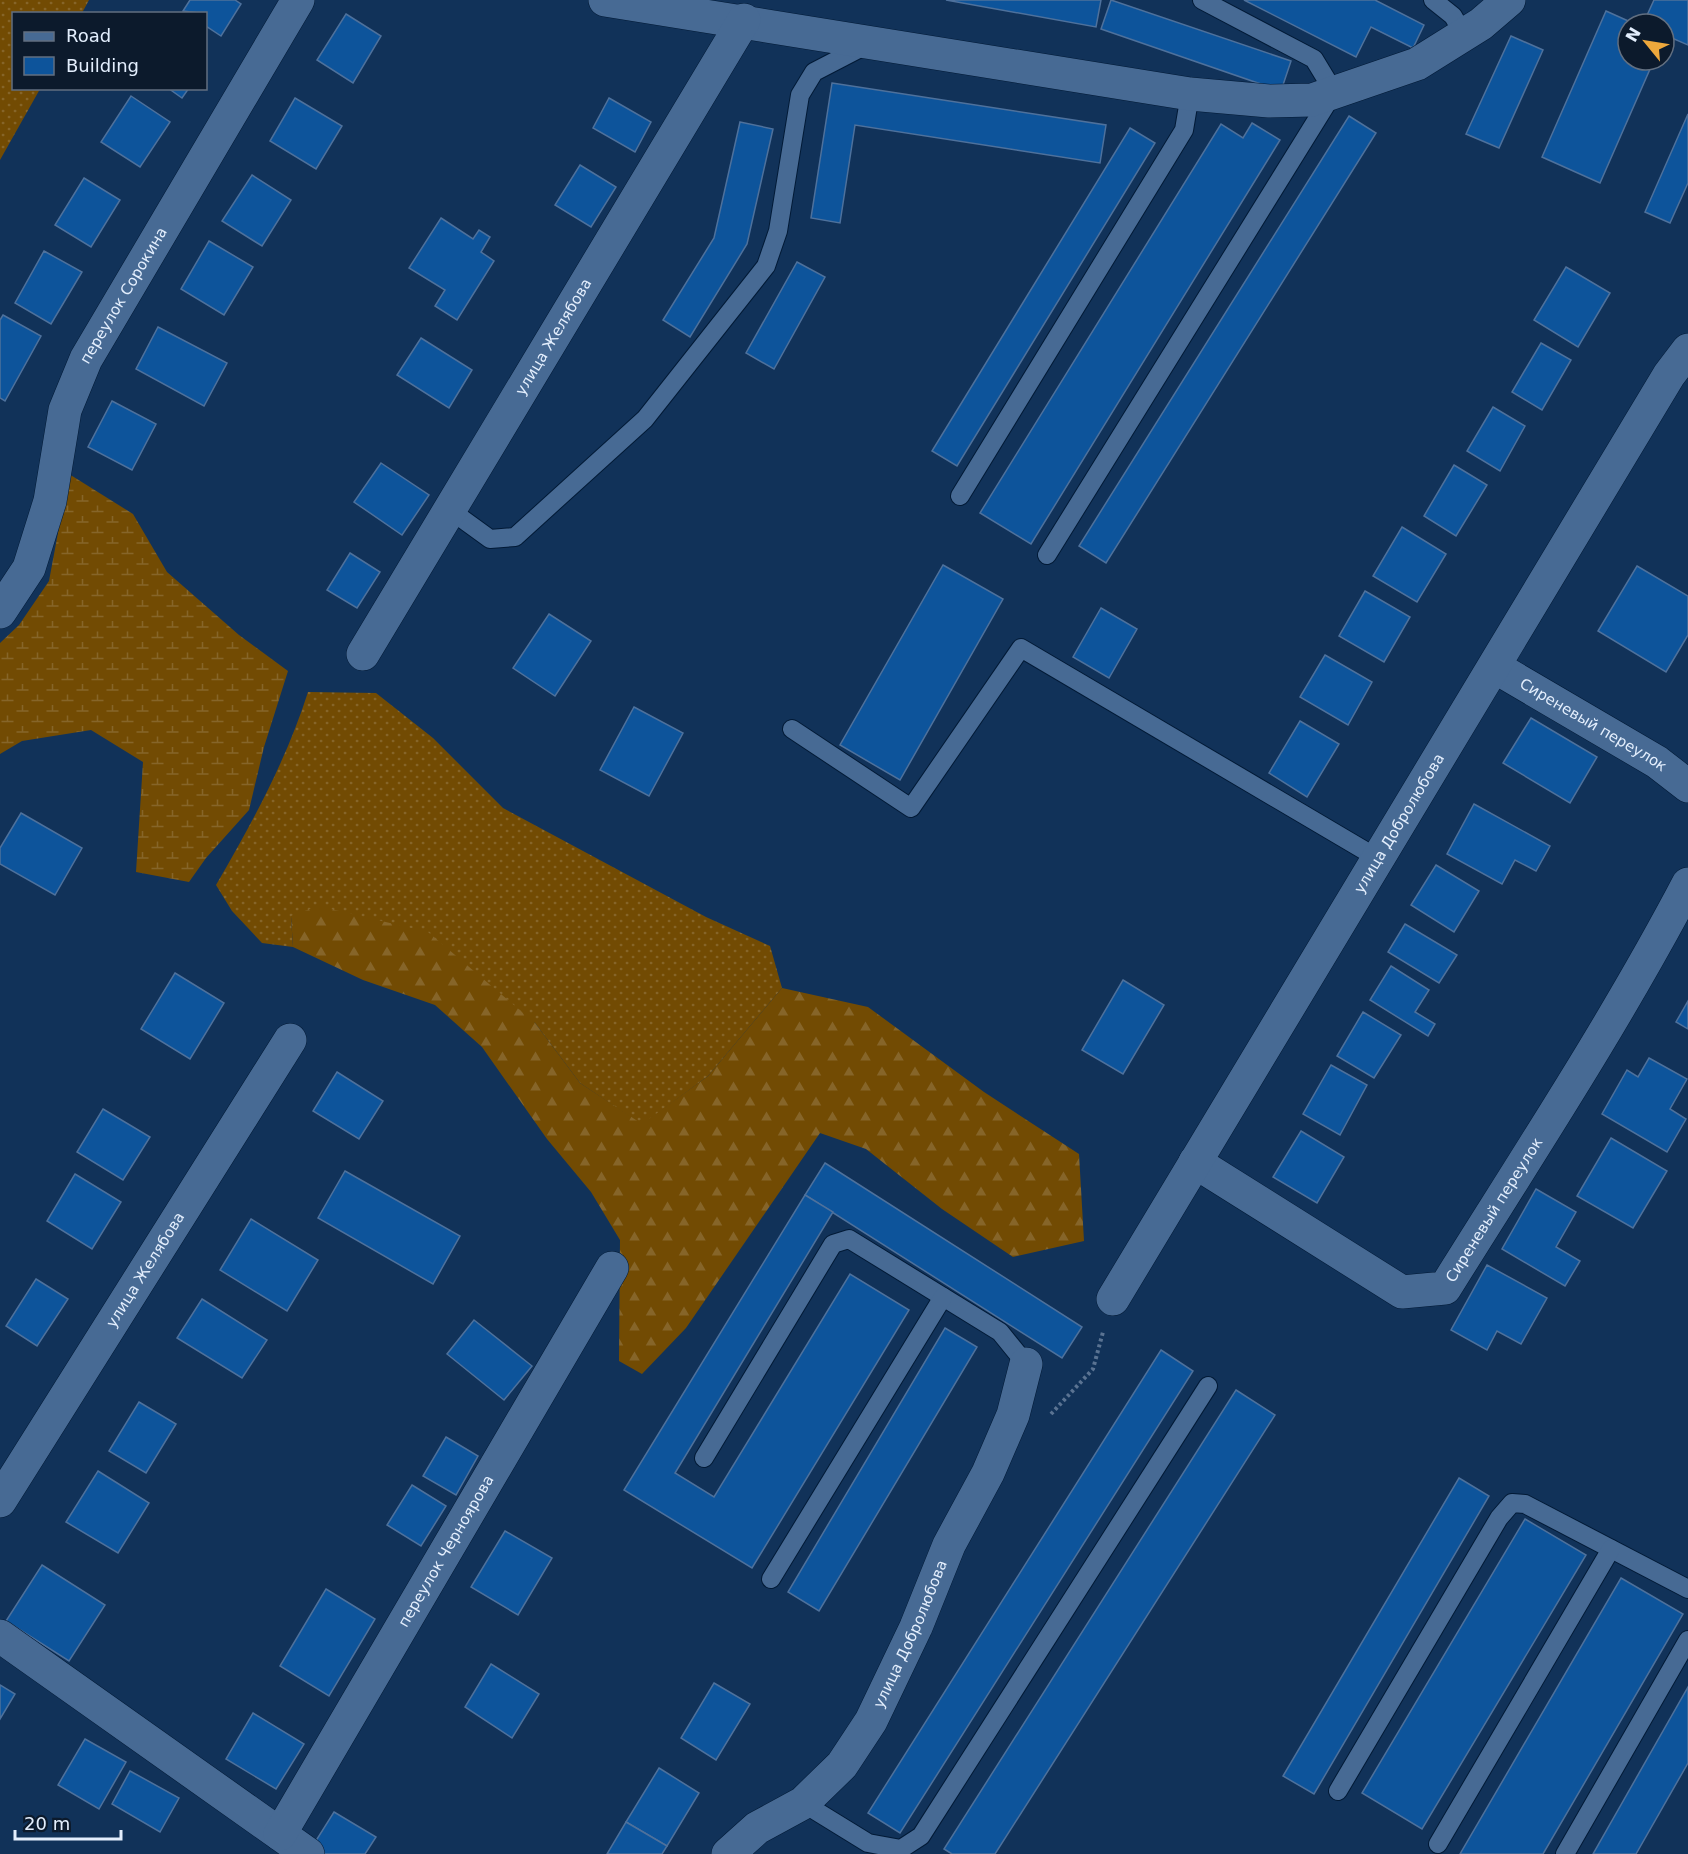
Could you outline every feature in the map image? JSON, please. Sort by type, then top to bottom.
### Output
[{"type":"street","name":"переулок Сорокина","points":[[0,612],[29,568],[50,501],[65,410],[86,359],[298,0]]},
{"type":"street","points":[[605,0],[744,20],[1190,94],[1269,101],[1312,100],[1418,64],[1464,35],[1509,0]]},
{"type":"street","name":"улица Желябова","points":[[363,654],[744,20]]},
{"type":"street","name":"улица Добролюбова","points":[[1113,1299],[1669,375],[1688,350]]},
{"type":"street","name":"Сиреневый переулок","points":[[1495,667],[1657,762],[1688,786]]},
{"type":"street","name":"Сиреневый переулок","points":[[1195,1162],[1402,1292],[1444,1288],[1573,1084],[1688,884]]},
{"type":"street","name":"улица Желябова","points":[[0,1501],[290,1040]]},
{"type":"street","name":"переулок Черноярова","points":[[280,1834],[612,1268]]},
{"type":"street","name":"улица Добролюбова","points":[[728,1854],[757,1828],[803,1803],[842,1765],[871,1721],[916,1627],[949,1545],[988,1473],[1013,1415],[1026,1364]]},
{"type":"street","points":[[0,1636],[308,1854]]},
{"type":"lane","points":[[1047,555],[1334,92],[1314,59],[1202,0]]},
{"type":"lane","points":[[1432,0],[1453,16],[1464,35]]},
{"type":"lane","points":[[450,510],[490,538],[515,537],[645,419],[766,266],[778,231],[800,95],[814,72],[872,42]]},
{"type":"lane","points":[[960,496],[1184,130],[1190,94]]},
{"type":"lane","points":[[792,729],[911,808],[1021,648],[1379,859]]},
{"type":"lane","points":[[704,1458],[832,1244],[849,1239],[1000,1332],[1026,1364]]},
{"type":"lane","points":[[771,1579],[943,1297]]},
{"type":"lane","points":[[803,1803],[868,1843],[901,1849],[921,1836],[1208,1386]]},
{"type":"lane","points":[[1338,1791],[1499,1518],[1512,1503],[1525,1504],[1688,1589]]},
{"type":"lane","points":[[1438,1844],[1611,1549]]},
{"type":"lane","points":[[1566,1854],[1688,1640]]},
{"type":"path","points":[[1044,1421],[1093,1369],[1113,1299]]},
{"type":"green space","points":[[0,0],[89,0],[83,12],[12,12],[12,90],[39,90],[0,160]]},
{"type":"green space","points":[[69,474],[133,514],[167,572],[239,635],[288,671],[264,747],[249,810],[206,858],[189,882],[136,872],[143,762],[91,730],[22,741],[0,754],[0,643],[19,625],[49,581]]},
{"type":"green space","points":[[308,692],[376,693],[433,738],[503,808],[706,917],[770,946],[782,988],[708,1076],[642,1125],[580,1083],[535,1023],[291,917],[293,947],[262,943],[232,911],[216,885],[267,791],[289,743]]},
{"type":"green space","points":[[318,906],[428,932],[535,1023],[580,1083],[642,1124],[708,1076],[782,988],[868,1007],[984,1092],[1079,1154],[1084,1241],[1013,1257],[942,1209],[866,1149],[820,1133],[686,1328],[642,1374],[619,1361],[620,1240],[591,1192],[547,1139],[482,1047],[435,1005],[363,980],[293,947],[291,916]]},
{"type":"building","points":[[190,0],[235,0],[241,4],[221,36],[207,27],[207,12],[183,11]]},
{"type":"building","points":[[946,0],[1101,0],[1096,27]]},
{"type":"building","points":[[1111,0],[1291,61],[1281,91],[1101,29]]},
{"type":"building","points":[[1244,0],[1375,0],[1424,25],[1413,48],[1371,27],[1356,57]]},
{"type":"building","points":[[1654,0],[1688,0],[1688,45],[1676,40],[1676,12],[1648,12]]},
{"type":"building","points":[[1606,11],[1616,15],[1616,72],[1649,72],[1600,183],[1542,157]]},
{"type":"building","points":[[346,14],[381,36],[353,83],[317,60]]},
{"type":"building","points":[[1511,36],[1543,50],[1499,148],[1466,134]]},
{"type":"building","points":[[832,83],[1106,125],[1100,163],[855,125],[840,223],[811,218]]},
{"type":"building","points":[[171,90],[188,90],[182,98]]},
{"type":"building","points":[[131,96],[170,122],[140,167],[101,142]]},
{"type":"building","points":[[295,98],[342,126],[316,169],[270,141]]},
{"type":"building","points":[[609,98],[651,122],[635,152],[593,128]]},
{"type":"building","points":[[1688,114],[1688,183],[1670,223],[1645,212]]},
{"type":"building","points":[[1349,116],[1376,133],[1106,563],[1079,546]]},
{"type":"building","points":[[740,122],[773,129],[747,244],[690,337],[663,320],[714,238]]},
{"type":"building","points":[[1252,123],[1280,140],[1031,544],[980,513],[1221,124],[1243,138]]},
{"type":"building","points":[[1130,128],[1155,143],[957,466],[932,451]]},
{"type":"building","points":[[580,165],[616,187],[591,227],[555,205]]},
{"type":"building","points":[[252,175],[291,200],[262,246],[222,221]]},
{"type":"building","points":[[84,178],[120,200],[91,247],[55,225]]},
{"type":"building","points":[[441,218],[473,239],[479,230],[490,237],[481,252],[494,261],[457,320],[435,306],[445,290],[409,268]]},
{"type":"building","points":[[209,241],[253,267],[224,315],[181,289]]},
{"type":"building","points":[[44,251],[82,272],[51,324],[15,303]]},
{"type":"building","points":[[797,262],[825,277],[774,369],[746,353]]},
{"type":"building","points":[[1566,267],[1610,293],[1578,347],[1534,320]]},
{"type":"building","points":[[3,315],[41,336],[5,401],[0,398],[0,320]]},
{"type":"building","points":[[158,327],[227,363],[204,406],[136,369]]},
{"type":"building","points":[[421,338],[472,370],[449,408],[397,375]]},
{"type":"building","points":[[1541,343],[1571,360],[1542,410],[1512,392]]},
{"type":"building","points":[[112,401],[156,424],[132,470],[88,447]]},
{"type":"building","points":[[1493,407],[1525,426],[1500,471],[1467,451]]},
{"type":"building","points":[[381,463],[429,495],[402,535],[354,502]]},
{"type":"building","points":[[1454,465],[1487,485],[1456,536],[1424,516]]},
{"type":"building","points":[[1402,527],[1446,554],[1417,602],[1373,576]]},
{"type":"building","points":[[350,553],[380,572],[357,608],[327,590]]},
{"type":"building","points":[[943,565],[1003,599],[900,780],[840,745]]},
{"type":"building","points":[[1637,566],[1688,596],[1688,635],[1666,672],[1598,631]]},
{"type":"building","points":[[1365,591],[1410,617],[1384,662],[1339,636]]},
{"type":"building","points":[[1101,608],[1137,629],[1109,678],[1073,657]]},
{"type":"building","points":[[549,614],[591,641],[555,696],[513,668]]},
{"type":"building","points":[[1325,655],[1372,682],[1348,725],[1300,697]]},
{"type":"building","points":[[634,707],[683,733],[649,796],[600,770]]},
{"type":"building","points":[[1531,718],[1597,757],[1570,803],[1503,763]]},
{"type":"building","points":[[1300,721],[1339,744],[1307,797],[1269,773]]},
{"type":"building","points":[[1474,804],[1550,846],[1536,871],[1515,860],[1502,884],[1447,854]]},
{"type":"building","points":[[21,813],[82,848],[55,895],[0,864],[0,848]]},
{"type":"building","points":[[1436,865],[1479,891],[1454,932],[1411,905]]},
{"type":"building","points":[[1405,924],[1457,955],[1439,983],[1388,952]]},
{"type":"building","points":[[1391,966],[1429,990],[1415,1012],[1435,1024],[1428,1036],[1370,1000]]},
{"type":"building","points":[[175,973],[224,1003],[190,1059],[141,1029]]},
{"type":"building","points":[[1123,980],[1164,1005],[1123,1074],[1082,1050]]},
{"type":"building","points":[[1688,1001],[1688,1029],[1676,1022]]},
{"type":"building","points":[[1363,1012],[1401,1035],[1374,1078],[1337,1056]]},
{"type":"building","points":[[1649,1058],[1687,1079],[1670,1109],[1686,1119],[1667,1152],[1602,1114],[1627,1070],[1638,1077]]},
{"type":"building","points":[[1331,1065],[1367,1085],[1340,1135],[1303,1114]]},
{"type":"building","points":[[337,1072],[383,1101],[359,1139],[313,1111]]},
{"type":"building","points":[[103,1109],[150,1137],[123,1180],[77,1152]]},
{"type":"building","points":[[1301,1131],[1344,1157],[1317,1203],[1273,1177]]},
{"type":"building","points":[[1611,1138],[1667,1171],[1633,1228],[1577,1196]]},
{"type":"building","points":[[825,1163],[1082,1327],[1062,1358],[805,1195]]},
{"type":"building","points":[[345,1171],[460,1236],[433,1284],[318,1218]]},
{"type":"building","points":[[75,1174],[121,1202],[92,1249],[47,1221]]},
{"type":"building","points":[[1536,1189],[1576,1212],[1556,1247],[1580,1261],[1565,1286],[1502,1249]]},
{"type":"building","points":[[805,1195],[833,1212],[675,1473],[714,1497],[850,1274],[909,1310],[752,1568],[624,1490]]},
{"type":"building","points":[[251,1219],[318,1260],[287,1311],[220,1270]]},
{"type":"building","points":[[1487,1265],[1547,1298],[1521,1344],[1497,1331],[1487,1350],[1451,1330]]},
{"type":"building","points":[[36,1279],[68,1299],[37,1346],[6,1326]]},
{"type":"building","points":[[202,1299],[267,1340],[242,1378],[177,1338]]},
{"type":"building","points":[[474,1320],[532,1366],[504,1400],[447,1354]]},
{"type":"building","points":[[945,1328],[977,1347],[819,1611],[788,1592]]},
{"type":"building","points":[[1161,1350],[1193,1371],[900,1833],[868,1813]]},
{"type":"building","points":[[1236,1390],[1275,1415],[995,1854],[952,1854],[944,1849]]},
{"type":"building","points":[[139,1402],[176,1424],[146,1473],[109,1451]]},
{"type":"building","points":[[446,1437],[478,1456],[456,1495],[423,1476]]},
{"type":"building","points":[[98,1471],[149,1503],[118,1553],[66,1522]]},
{"type":"building","points":[[1459,1478],[1489,1496],[1314,1794],[1283,1776]]},
{"type":"building","points":[[412,1485],[446,1506],[421,1546],[387,1525]]},
{"type":"building","points":[[1525,1519],[1586,1555],[1422,1829],[1362,1793]]},
{"type":"building","points":[[505,1531],[552,1558],[518,1615],[471,1587]]},
{"type":"building","points":[[42,1565],[105,1605],[69,1661],[6,1621]]},
{"type":"building","points":[[1621,1578],[1683,1614],[1543,1854],[1460,1854]]},
{"type":"building","points":[[326,1589],[375,1619],[329,1696],[280,1666]]},
{"type":"building","points":[[491,1664],[539,1694],[512,1738],[465,1707]]},
{"type":"building","points":[[714,1683],[750,1704],[716,1760],[681,1738]]},
{"type":"building","points":[[0,1685],[15,1694],[0,1719]]},
{"type":"building","points":[[1688,1687],[1688,1763],[1636,1854],[1593,1854]]},
{"type":"building","points":[[253,1713],[304,1744],[276,1789],[226,1759]]},
{"type":"building","points":[[85,1739],[126,1762],[99,1809],[58,1785]]},
{"type":"building","points":[[659,1768],[699,1793],[667,1846],[626,1822]]},
{"type":"building","points":[[130,1771],[179,1798],[160,1832],[112,1804]]},
{"type":"building","points":[[334,1812],[376,1837],[365,1854],[323,1854],[312,1847]]},
{"type":"building","points":[[626,1822],[667,1846],[662,1854],[607,1854]]}]
